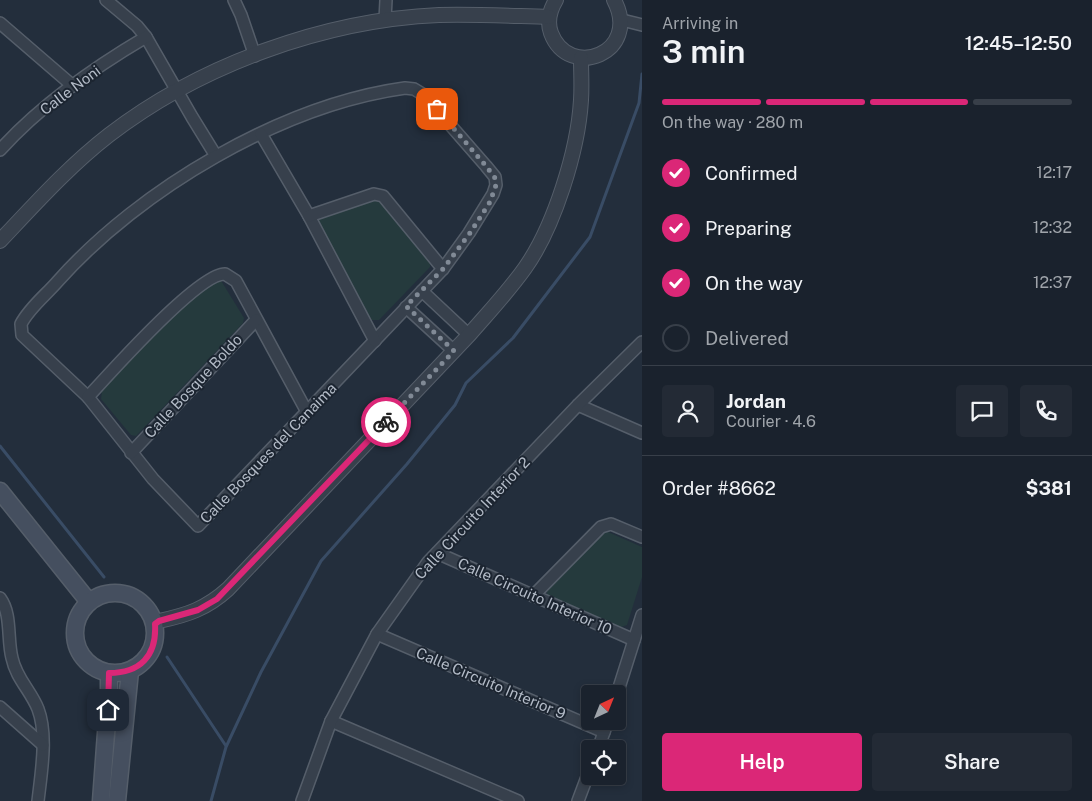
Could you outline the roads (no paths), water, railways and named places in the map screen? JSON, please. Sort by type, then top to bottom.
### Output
[{"type":"main road","points":[[0,491],[89,602]]},
{"type":"main road","points":[[110,593],[128,595],[143,604],[151,613],[155,624],[156,636],[148,657],[130,671],[109,673],[90,664],[82,656],[76,645],[74,633],[81,611],[89,602],[99,596],[110,593]]},
{"type":"main road","points":[[117,801],[130,671]]},
{"type":"main road","points":[[100,801],[109,673]]},
{"type":"street","points":[[106,0],[137,26],[146,38],[216,156]]},
{"type":"street","points":[[234,0],[255,56]]},
{"type":"street","points":[[385,20],[386,0]]},
{"type":"street","points":[[556,0],[549,18],[549,29],[561,49],[570,55],[581,58],[594,57],[605,52],[614,44],[620,33],[622,20],[614,0]]},
{"type":"street","points":[[0,241],[50,188],[109,135],[177,90],[217,70],[321,32],[385,20],[437,15],[477,14],[549,18]]},
{"type":"street","points":[[622,20],[639,24]]},
{"type":"street","points":[[0,23],[72,86]]},
{"type":"street","name":"Calle Noni","points":[[0,150],[4,136],[21,128],[72,86],[146,38]]},
{"type":"street","points":[[155,624],[159,621],[198,610],[217,599],[469,335],[526,266],[542,237],[566,176],[576,136],[581,101],[581,58]]},
{"type":"street","name":"Calle Bosques del Canaima","points":[[405,88],[419,91],[486,166],[495,178],[496,185],[490,202],[443,269],[198,526],[152,479],[88,397],[22,336],[21,324],[92,245],[141,205],[216,156],[261,134],[296,118],[362,96],[405,88]]},
{"type":"street","points":[[261,134],[309,216],[375,341]]},
{"type":"street","points":[[309,216],[374,194],[382,196],[443,269]]},
{"type":"street","name":"Calle Bosque Boldo","points":[[88,397],[148,333],[176,307],[214,277],[226,274],[236,281],[307,412]]},
{"type":"street","points":[[422,290],[469,335]]},
{"type":"street","points":[[406,306],[454,351]]},
{"type":"street","name":"Calle Bosque Boldo","points":[[131,453],[256,320]]},
{"type":"street","name":"Calle Circuito Interior 2","points":[[302,801],[331,721],[377,634],[420,573],[578,405],[642,342]]},
{"type":"street","points":[[578,405],[642,433]]},
{"type":"street","points":[[532,596],[602,526],[611,524],[642,537]]},
{"type":"street","name":"Calle Circuito Interior 10","points":[[437,553],[634,640]]},
{"type":"street","points":[[0,598],[6,613],[13,663],[19,678],[38,709],[41,719],[43,744],[38,801]]},
{"type":"street","points":[[620,685],[642,615]]},
{"type":"street","name":"Calle Circuito Interior 9","points":[[377,634],[581,717]]},
{"type":"street","points":[[0,707],[43,744]]},
{"type":"street","points":[[331,721],[518,801]]},
{"type":"street","points":[[578,801],[584,785]]},
{"type":"waterway","points":[[211,801],[226,747],[261,672],[321,561],[407,464],[455,405],[466,383],[513,338],[590,237],[639,103],[642,74]]},
{"type":"waterway","points":[[0,446],[104,577]]},
{"type":"waterway","points":[[167,657],[226,746]]}]
